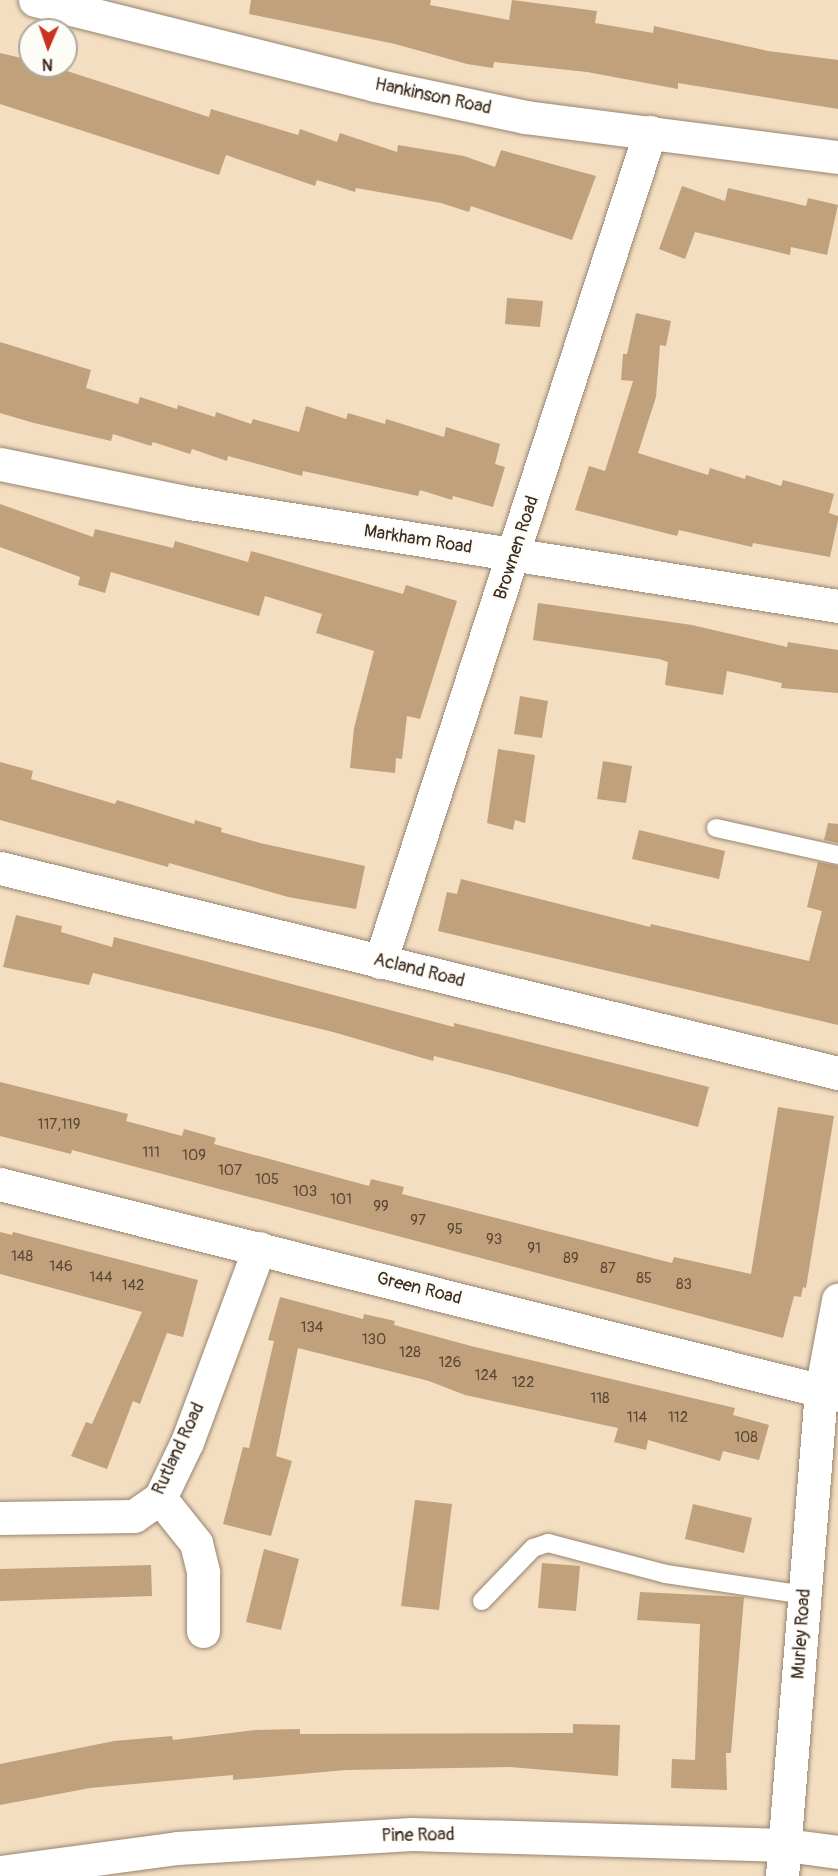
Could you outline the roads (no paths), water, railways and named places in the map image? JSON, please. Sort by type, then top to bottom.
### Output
[{"type":"street","name":"Hankinson Road","points":[[35,0],[76,5],[375,85],[525,117],[838,157]]},
{"type":"street","name":"Brownen Road","points":[[380,962],[515,555],[650,132]]},
{"type":"street","name":"Markham Road","points":[[0,464],[190,502],[838,606]]},
{"type":"street","name":"Acland Road","points":[[0,868],[838,1073]]},
{"type":"street","name":"Green Road","points":[[0,1184],[830,1393]]},
{"type":"street","name":"Rutland Road","points":[[0,1518],[134,1516],[160,1498],[187,1442],[259,1248]]},
{"type":"street","name":"Murley Road","points":[[784,1860],[805,1595],[830,1393],[838,1300]]},
{"type":"street","points":[[160,1498],[196,1544],[202,1572],[203,1631]]},
{"type":"street","name":"Pine Road","points":[[0,1872],[177,1848],[412,1833],[784,1860],[838,1852]]},
{"type":"lane","points":[[716,828],[838,855]]},
{"type":"lane","points":[[482,1601],[533,1548],[548,1543],[666,1574],[805,1595]]}]
